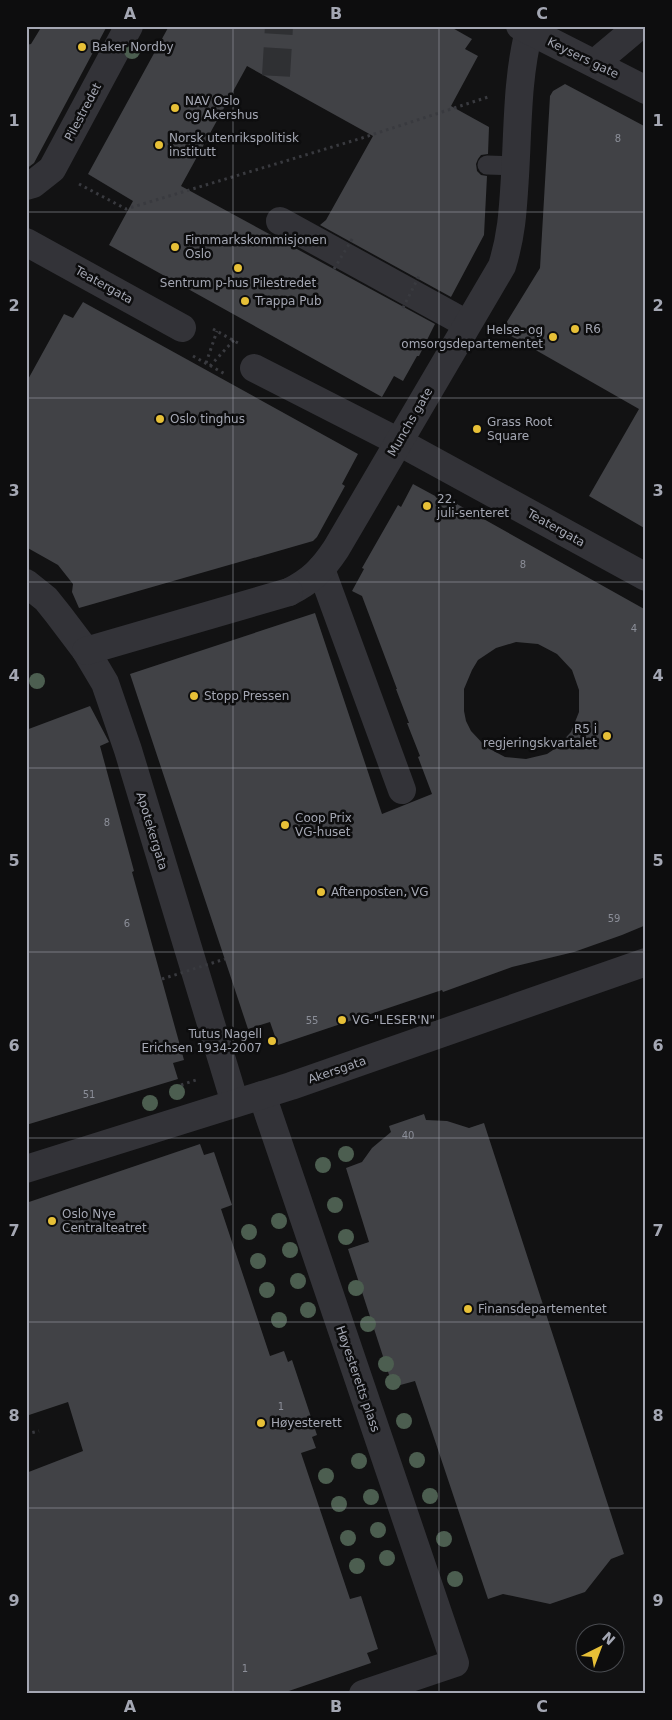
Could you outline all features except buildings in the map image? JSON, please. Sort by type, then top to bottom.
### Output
[{"type":"street","name":"Pilestredet","points":[[26,186],[33,184],[52,170],[129,26]]},
{"type":"street","points":[[595,63],[639,26]]},
{"type":"street","name":"Keysers gate","points":[[527,28],[646,90]]},
{"type":"street","name":"Munchs gate","points":[[86,652],[288,592],[304,584],[321,569],[336,550],[502,266],[509,244],[513,216],[520,77],[527,28]]},
{"type":"street","points":[[280,221],[468,324]]},
{"type":"street","name":"Teatergata","points":[[26,242],[182,328]]},
{"type":"street","name":"Teatergata","points":[[254,368],[399,442],[646,577]]},
{"type":"street","points":[[321,569],[402,790]]},
{"type":"street","name":"Apotekergata","points":[[26,582],[46,599],[86,652],[105,683],[114,707],[235,1103]]},
{"type":"street","name":"Akersgata","points":[[26,1169],[262,1095],[646,962]]},
{"type":"street","name":"Høyesteretts plass","points":[[262,1095],[455,1663],[363,1694]]},
{"type":"lane","points":[[487,165],[516,166]]},
{"type":"path","points":[[52,170],[126,208],[362,138],[494,94]]},
{"type":"path","points":[[334,269],[354,236]]},
{"type":"path","points":[[403,308],[420,274]]},
{"type":"path","points":[[206,364],[218,332],[232,339],[210,366]]},
{"type":"path","points":[[199,360],[225,374]]},
{"type":"path","points":[[162,979],[225,959]]},
{"type":"path","points":[[26,1434],[39,1431]]},
{"type":"tunnel","points":[[276,76],[279,26]]},
{"type":"place","name":"Baker Nordby","points":[[82,47]]},
{"type":"place","name":"NAV Oslo og Akershus","points":[[175,108]]},
{"type":"place","name":"Norsk utenrikspolitisk institutt","points":[[159,145]]},
{"type":"place","name":"Finnmarkskommisjonen Oslo","points":[[175,247]]},
{"type":"place","name":"Sentrum p-hus Pilestredet","points":[[238,268]]},
{"type":"place","name":"Trappa Pub","points":[[245,301]]},
{"type":"place","name":"R6","points":[[575,329]]},
{"type":"place","name":"Helse- og omsorgsdepartementet","points":[[553,337]]},
{"type":"place","name":"Oslo tinghus","points":[[160,419]]},
{"type":"place","name":"Grass Root Square","points":[[477,429]]},
{"type":"place","name":"22. juli-senteret","points":[[427,506]]},
{"type":"place","name":"Stopp Pressen","points":[[194,696]]},
{"type":"place","name":"R5 i regjeringskvartalet","points":[[607,736]]},
{"type":"place","name":"Coop Prix VG-huset","points":[[285,825]]},
{"type":"place","name":"Aftenposten, VG","points":[[321,892]]},
{"type":"place","name":"VG-\"LESER'N\"","points":[[342,1020]]},
{"type":"place","name":"Tutus Nagell Erichsen 1934-2007","points":[[272,1041]]},
{"type":"place","name":"Oslo Nye Centralteatret","points":[[52,1221]]},
{"type":"place","name":"Finansdepartementet","points":[[468,1309]]},
{"type":"place","name":"Høyesterett","points":[[261,1423]]}]
